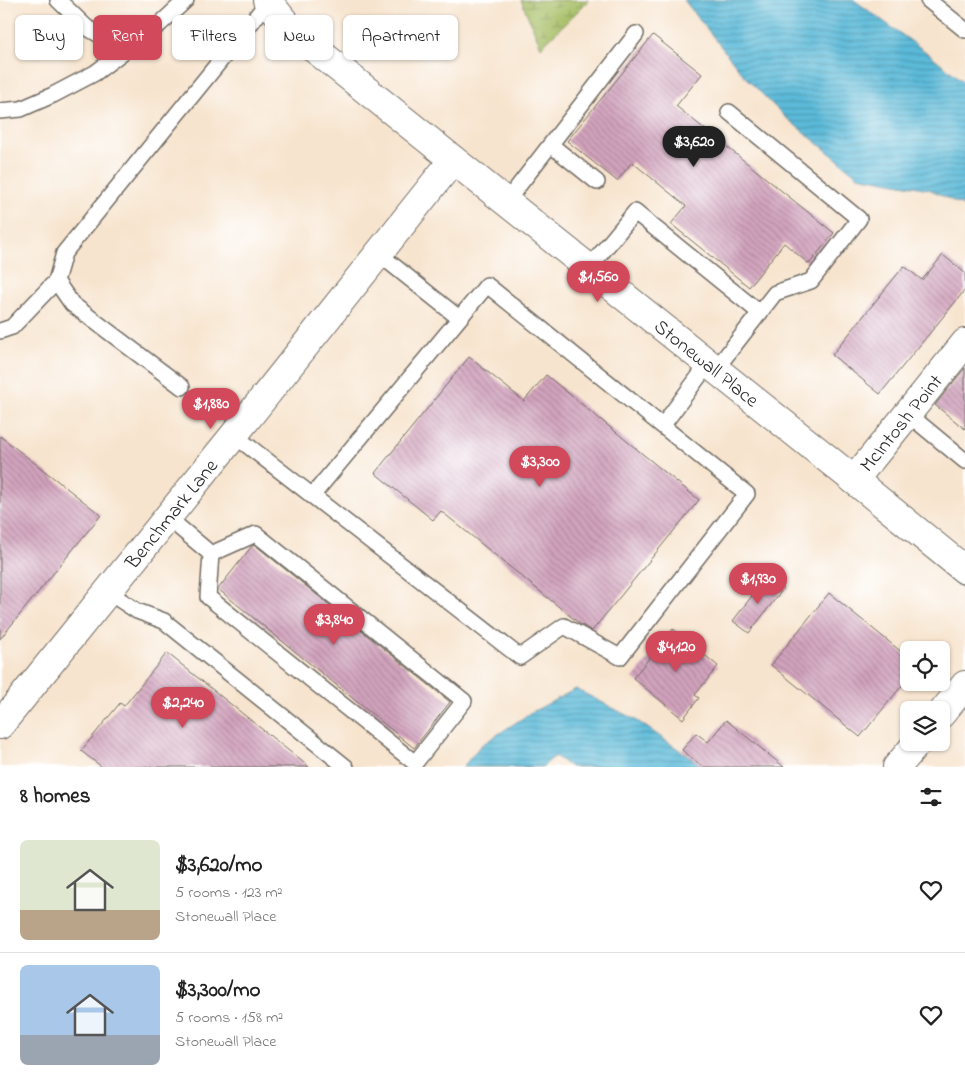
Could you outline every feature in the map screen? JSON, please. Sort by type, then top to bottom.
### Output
[{"type":"street","name":"Stonewall Place","points":[[267,1],[291,30],[965,570]]},
{"type":"street","name":"Benchmark Lane","points":[[0,725],[168,518],[453,160]]},
{"type":"street","name":"McIntosh Point","points":[[854,480],[965,343]]},
{"type":"street","points":[[950,703],[965,685]]},
{"type":"street","points":[[898,767],[911,751]]},
{"type":"lane","points":[[58,0],[86,27],[93,31]]},
{"type":"lane","points":[[162,22],[186,0]]},
{"type":"lane","points":[[928,0],[965,30]]},
{"type":"lane","points":[[0,331],[12,326],[56,281],[64,253],[267,1]]},
{"type":"lane","points":[[506,202],[636,34]]},
{"type":"lane","points":[[0,111],[21,109],[53,95],[95,73],[112,60]]},
{"type":"lane","points":[[663,425],[760,313],[775,292],[811,281],[859,219],[729,112]]},
{"type":"lane","points":[[551,145],[597,182]]},
{"type":"lane","points":[[589,268],[635,212],[760,313]]},
{"type":"lane","points":[[379,254],[459,318]]},
{"type":"lane","points":[[56,281],[72,304],[182,387]]},
{"type":"lane","points":[[234,435],[312,496],[520,657],[564,626],[620,657],[747,494],[487,285],[312,496]]},
{"type":"lane","points":[[908,414],[965,461]]},
{"type":"lane","points":[[168,518],[211,554]]},
{"type":"lane","points":[[256,534],[464,702],[415,763],[208,596],[211,554],[256,534]]},
{"type":"lane","points":[[108,592],[137,611],[164,621],[346,767]]},
{"type":"green space","points":[[521,0],[589,0],[541,47]]},
{"type":"water","points":[[684,0],[854,0],[933,57],[965,83],[965,207],[929,189],[858,176],[784,116],[746,78]]},
{"type":"water","points":[[576,689],[636,720],[704,767],[571,767],[555,756],[542,767],[463,767],[480,746],[532,712]]},
{"type":"building","points":[[653,35],[702,74],[676,106],[834,233],[809,264],[784,243],[749,287],[671,224],[686,206],[632,162],[617,181],[567,141]]},
{"type":"building","points":[[943,255],[965,273],[965,290],[880,394],[832,355],[904,266],[922,280]]},
{"type":"building","points":[[469,357],[524,401],[546,375],[699,500],[592,631],[580,624],[441,511],[433,520],[375,473]]},
{"type":"building","points":[[965,368],[965,429],[935,405]]},
{"type":"building","points":[[0,436],[101,515],[0,639]]},
{"type":"building","points":[[255,545],[450,702],[414,748],[218,589],[252,546]]},
{"type":"building","points":[[766,577],[783,589],[749,633],[733,621]]},
{"type":"building","points":[[829,593],[900,651],[900,688],[860,737],[771,665]]},
{"type":"building","points":[[673,629],[718,666],[695,695],[699,698],[683,719],[633,678]]},
{"type":"building","points":[[167,653],[309,767],[102,767],[81,751],[120,703],[124,706]]},
{"type":"building","points":[[726,720],[784,767],[703,767],[682,750],[696,733],[708,742]]}]
